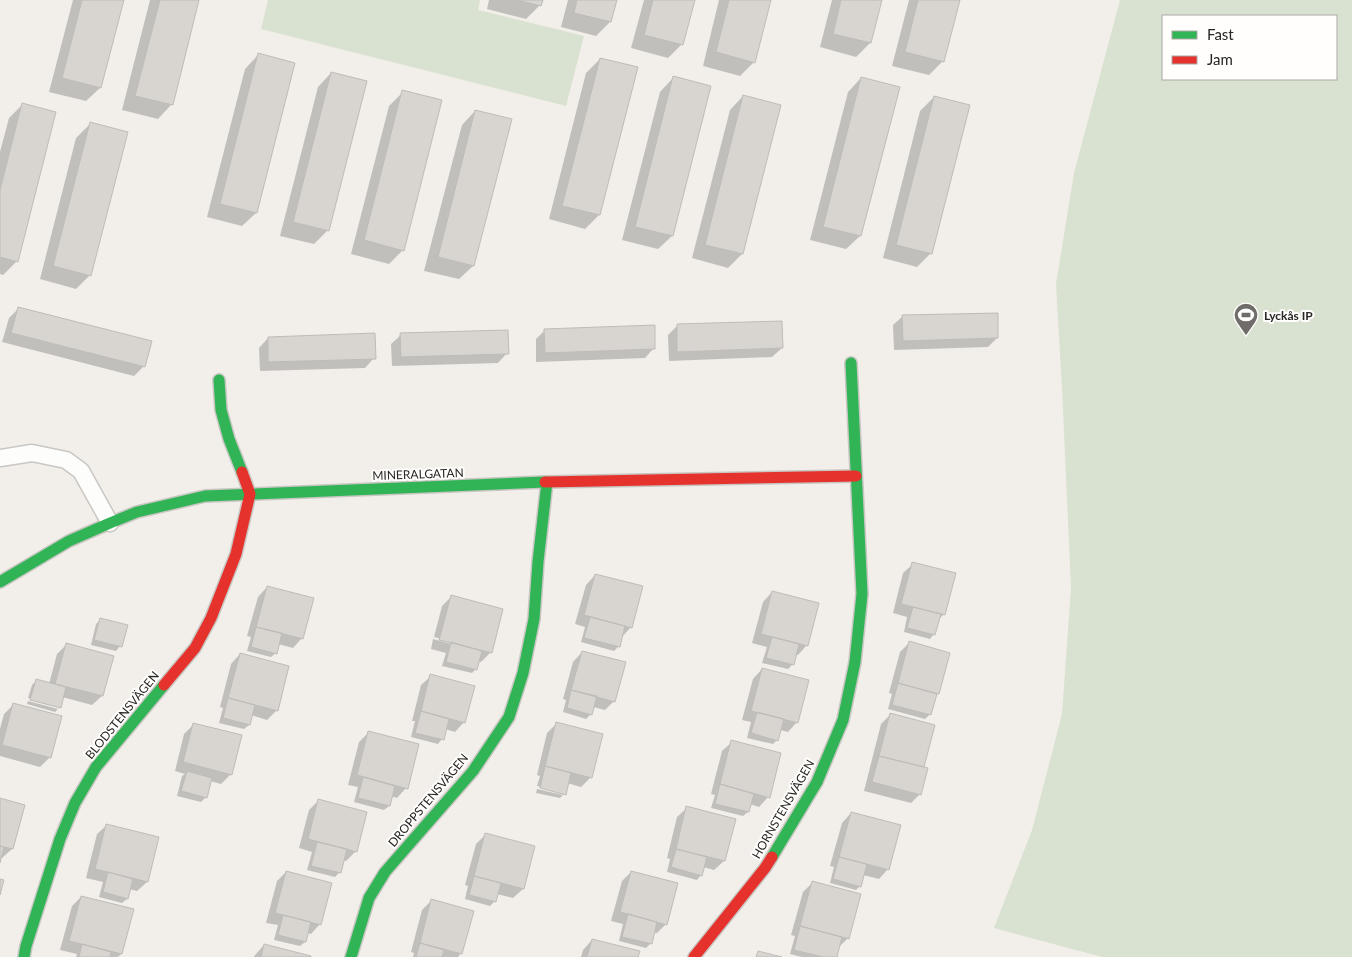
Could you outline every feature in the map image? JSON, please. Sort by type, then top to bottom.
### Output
[{"type":"street","name":"HORNSTENSVÄGEN","points":[[694,957],[766,868],[817,782],[843,720],[855,662],[862,594],[851,363]]},
{"type":"street","points":[[219,380],[221,410],[229,439],[250,494]]},
{"type":"street","name":"MINERALGATAN","points":[[0,582],[68,541],[110,523],[137,512],[205,496],[547,482],[856,476]]},
{"type":"street","name":"DROPPSTENSVÄGEN","points":[[351,957],[369,898],[385,872],[473,771],[510,717],[523,673],[534,619],[547,482]]},
{"type":"street","name":"BLODSTENSVÄGEN","points":[[24,957],[60,839],[74,803],[96,767],[195,648],[211,618],[236,554],[250,494]]},
{"type":"lane","points":[[0,458],[32,453],[66,460],[81,471],[110,523]]},
{"type":"green space","points":[[268,0],[480,0],[478,10],[584,36],[566,106],[261,29]]},
{"type":"green space","points":[[1120,0],[1352,0],[1352,957],[1102,957],[994,928],[1032,830],[1062,714],[1071,588],[1056,284],[1074,173]]},
{"type":"building","points":[[82,0],[124,0],[101,88],[62,78]]},
{"type":"building","points":[[160,0],[199,0],[173,105],[135,96]]},
{"type":"building","points":[[517,0],[543,0],[541,6]]},
{"type":"building","points":[[577,0],[617,0],[611,22],[574,13]]},
{"type":"building","points":[[653,0],[695,0],[683,45],[644,35]]},
{"type":"building","points":[[729,0],[771,0],[755,63],[716,52]]},
{"type":"building","points":[[841,0],[882,0],[871,43],[833,34]]},
{"type":"building","points":[[918,0],[960,0],[944,62],[905,52]]},
{"type":"building","points":[[258,53],[295,63],[257,213],[220,204]]},
{"type":"building","points":[[600,58],[638,67],[600,215],[562,206]]},
{"type":"building","points":[[331,72],[367,81],[329,231],[293,222]]},
{"type":"building","points":[[673,76],[711,86],[673,236],[635,227]]},
{"type":"building","points":[[861,77],[900,87],[861,236],[823,227]]},
{"type":"building","points":[[402,90],[442,100],[404,251],[364,240]]},
{"type":"building","points":[[743,95],[781,105],[743,254],[705,245]]},
{"type":"building","points":[[934,96],[970,105],[932,254],[896,245]]},
{"type":"building","points":[[22,103],[56,112],[18,262],[0,257],[0,190]]},
{"type":"building","points":[[475,110],[512,119],[474,266],[438,257]]},
{"type":"building","points":[[90,122],[128,132],[91,276],[53,266]]},
{"type":"building","points":[[18,307],[152,341],[145,367],[11,333]]},
{"type":"building","points":[[998,313],[998,338],[903,341],[902,315]]},
{"type":"building","points":[[782,321],[783,348],[677,352],[677,324]]},
{"type":"building","points":[[655,325],[655,349],[545,353],[544,329]]},
{"type":"building","points":[[508,330],[509,354],[401,357],[400,333]]},
{"type":"building","points":[[375,333],[376,359],[268,362],[268,337]]},
{"type":"building","points":[[912,562],[956,573],[945,615],[901,604]]},
{"type":"building","points":[[595,574],[643,586],[632,628],[584,615]]},
{"type":"building","points":[[267,586],[314,598],[303,639],[256,627]]},
{"type":"building","points":[[772,591],[819,603],[808,646],[761,634]]},
{"type":"building","points":[[451,595],[503,609],[492,653],[439,640]]},
{"type":"building","points":[[913,607],[941,614],[935,635],[907,628]]},
{"type":"building","points":[[590,617],[625,626],[620,647],[584,638]]},
{"type":"building","points":[[100,618],[128,625],[122,647],[94,640]]},
{"type":"building","points":[[256,627],[282,633],[277,654],[251,647]]},
{"type":"building","points":[[772,637],[799,644],[794,665],[766,658]]},
{"type":"building","points":[[909,641],[950,653],[939,694],[898,683]]},
{"type":"building","points":[[451,642],[482,651],[477,670],[446,662]]},
{"type":"building","points":[[66,643],[114,656],[103,696],[55,684]]},
{"type":"building","points":[[582,651],[626,662],[615,702],[571,690]]},
{"type":"building","points":[[240,653],[289,666],[278,711],[228,698]]},
{"type":"building","points":[[762,668],[809,680],[798,723],[751,711]]},
{"type":"building","points":[[430,674],[475,686],[465,723],[421,711]]},
{"type":"building","points":[[36,679],[66,687],[61,708],[30,700]]},
{"type":"building","points":[[898,683],[937,694],[931,715],[892,705]]},
{"type":"building","points":[[571,690],[597,696],[592,715],[567,708]]},
{"type":"building","points":[[228,698],[255,705],[250,725],[223,718]]},
{"type":"building","points":[[13,703],[62,716],[51,758],[2,745]]},
{"type":"building","points":[[421,711],[449,719],[444,740],[415,733]]},
{"type":"building","points":[[757,712],[784,719],[778,741],[751,733]]},
{"type":"building","points":[[890,713],[935,725],[924,767],[879,756]]},
{"type":"building","points":[[556,722],[603,734],[592,778],[545,766]]},
{"type":"building","points":[[193,723],[242,735],[232,775],[183,762]]},
{"type":"building","points":[[368,731],[419,744],[408,789],[357,775]]},
{"type":"building","points":[[731,740],[781,753],[770,798],[720,784]]},
{"type":"building","points":[[879,756],[928,768],[921,795],[872,782]]},
{"type":"building","points":[[545,766],[571,773],[566,795],[540,788]]},
{"type":"building","points":[[187,771],[212,778],[207,798],[181,791]]},
{"type":"building","points":[[363,777],[395,786],[390,806],[358,798]]},
{"type":"building","points":[[720,784],[754,794],[749,812],[715,804]]},
{"type":"building","points":[[0,798],[25,805],[13,849],[0,846]]},
{"type":"building","points":[[318,799],[367,812],[357,852],[308,839]]},
{"type":"building","points":[[686,806],[736,819],[725,861],[676,849]]},
{"type":"building","points":[[851,812],[901,825],[889,870],[839,857]]},
{"type":"building","points":[[106,824],[159,837],[148,882],[95,869]]},
{"type":"building","points":[[485,833],[535,846],[524,889],[474,876]]},
{"type":"building","points":[[317,842],[347,849],[341,873],[311,866]]},
{"type":"building","points":[[0,846],[4,847],[0,863]]},
{"type":"building","points":[[676,849],[707,857],[702,876],[671,867]]},
{"type":"building","points":[[839,857],[867,864],[861,887],[833,879]]},
{"type":"building","points":[[286,871],[332,883],[321,925],[275,913]]},
{"type":"building","points":[[631,871],[678,883],[667,925],[620,912]]},
{"type":"building","points":[[108,872],[133,879],[128,899],[103,892]]},
{"type":"building","points":[[474,876],[501,883],[496,902],[469,895]]},
{"type":"building","points":[[0,879],[4,880],[0,895]]},
{"type":"building","points":[[812,881],[861,894],[849,939],[800,926]]},
{"type":"building","points":[[81,896],[134,909],[122,954],[69,941]]},
{"type":"building","points":[[431,899],[474,911],[462,954],[420,943]]},
{"type":"building","points":[[628,914],[657,922],[652,944],[622,937]]},
{"type":"building","points":[[283,915],[311,922],[306,942],[278,935]]},
{"type":"building","points":[[800,926],[842,937],[837,957],[823,957],[794,950]]},
{"type":"building","points":[[592,939],[640,951],[638,957],[587,957]]},
{"type":"building","points":[[420,943],[444,950],[442,957],[416,957]]},
{"type":"building","points":[[82,944],[111,952],[110,957],[79,957]]},
{"type":"building","points":[[264,944],[311,956],[311,957],[261,957]]},
{"type":"building","points":[[758,951],[782,957],[756,957]]},
{"type":"traffic: fast","points":[[772,857],[817,782],[843,720],[855,662],[862,594],[851,363]]},
{"type":"traffic: fast","points":[[219,380],[221,410],[229,439],[242,472]]},
{"type":"traffic: fast","points":[[0,582],[69,541],[110,523],[137,512],[205,496],[545,482]]},
{"type":"traffic: fast","points":[[351,957],[369,898],[385,872],[473,771],[509,717],[523,673],[534,619],[547,482]]},
{"type":"traffic: fast","points":[[24,957],[60,839],[75,803],[96,767],[164,685]]},
{"type":"traffic: jam","points":[[164,685],[195,648],[211,618],[236,554],[250,494],[242,472]]},
{"type":"traffic: jam","points":[[545,482],[856,476]]},
{"type":"traffic: jam","points":[[694,957],[772,857]]},
{"type":"place","name":"Lyckås IP","points":[[1246,336]]}]
